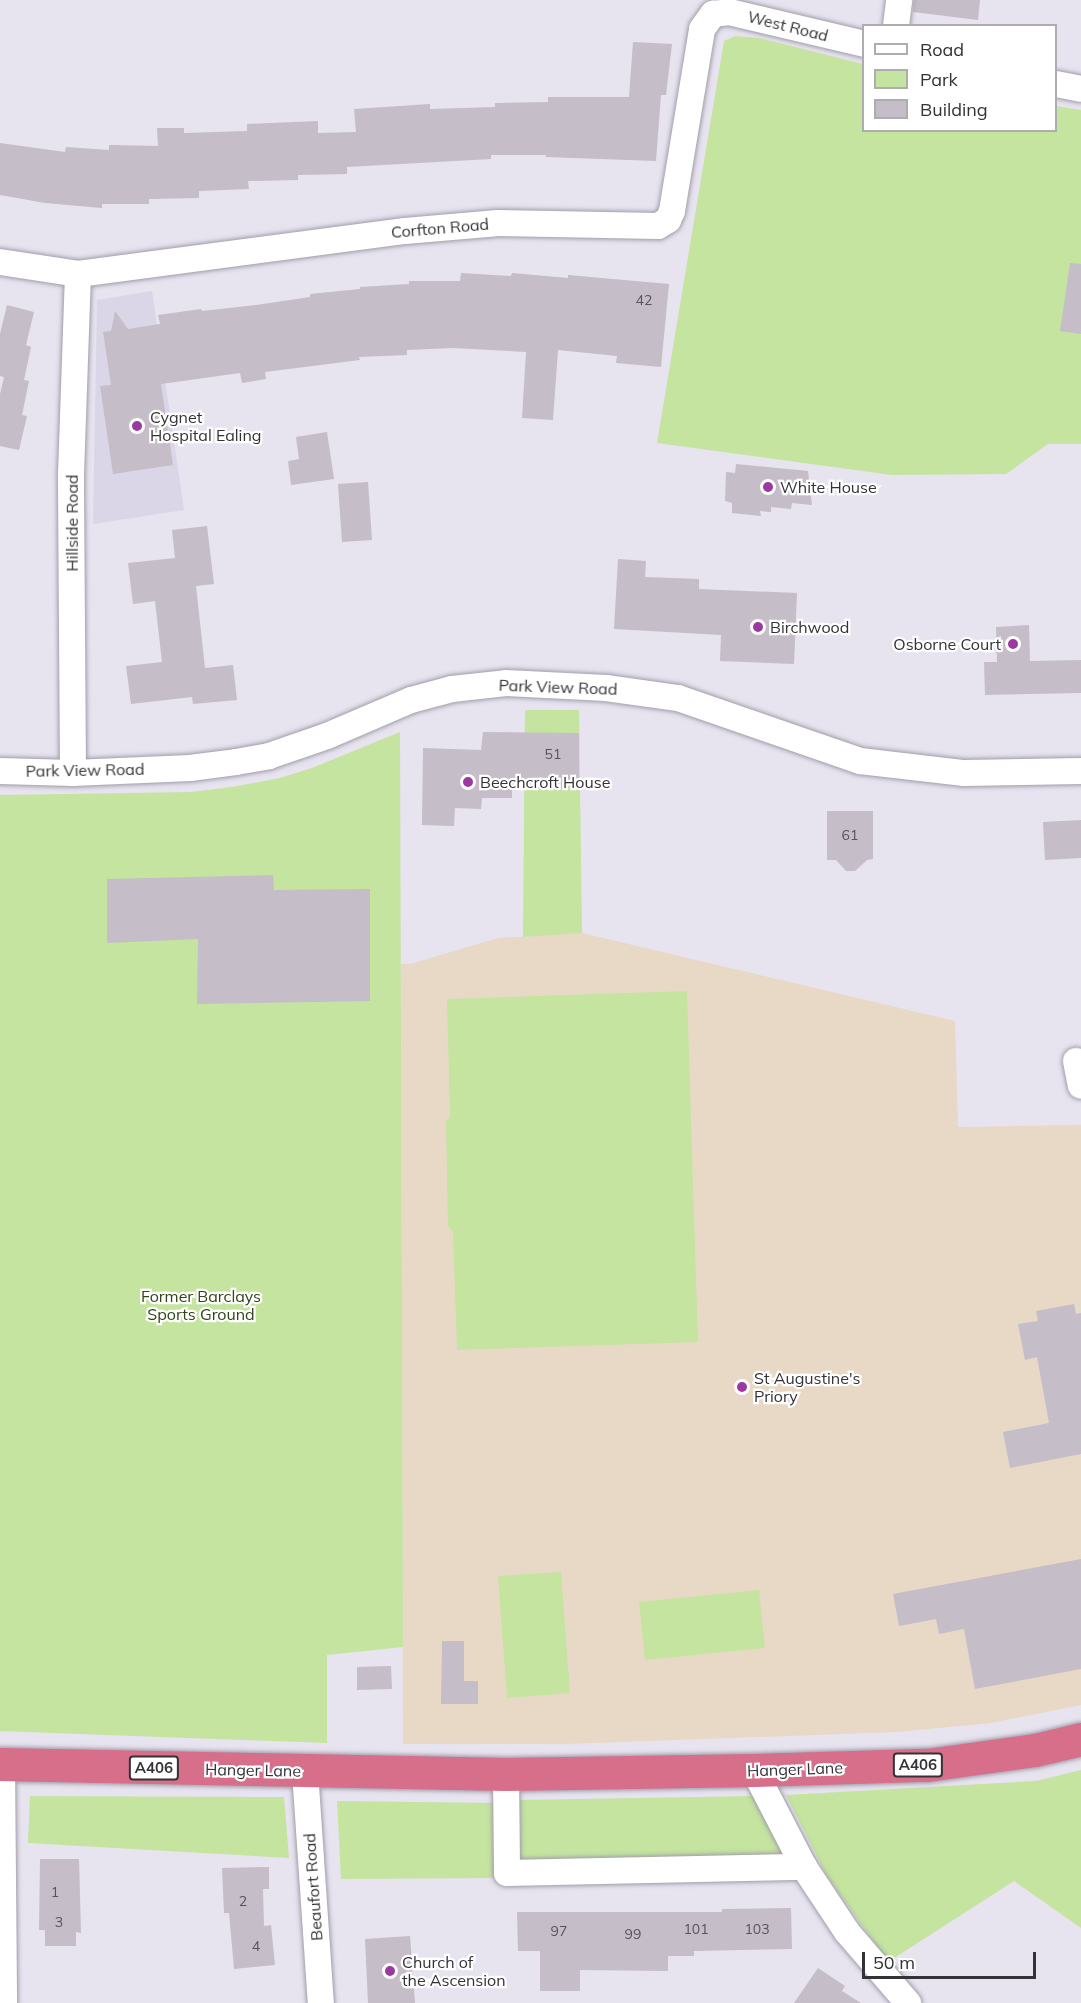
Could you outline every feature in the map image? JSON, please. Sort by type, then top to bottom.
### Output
[{"type":"highway","name":"Hanger Lane","points":[[1,1764],[506,1774],[754,1770],[927,1765],[1035,1750],[1081,1739]]},
{"type":"street","points":[[896,24],[899,0]]},
{"type":"street","name":"West Road","points":[[713,14],[729,12],[862,44]]},
{"type":"street","name":"Corfton Road","points":[[0,262],[78,274],[405,231],[475,225],[658,226],[668,220],[672,211],[702,29],[705,21],[713,14]]},
{"type":"street","points":[[1057,84],[1081,89]]},
{"type":"street","name":"Hillside Road","points":[[73,773],[71,474],[78,274]]},
{"type":"street","name":"Park View Road","points":[[0,771],[73,773],[190,768],[270,756],[327,736],[411,700],[452,690],[506,683],[606,688],[678,698],[805,743],[872,763],[964,773],[1081,771]]},
{"type":"street","points":[[1076,1061],[1081,1086]]},
{"type":"street","points":[[1,1764],[4,2003]]},
{"type":"street","points":[[754,1770],[804,1867],[847,1932],[908,2003]]},
{"type":"street","name":"Beaufort Road","points":[[305,1771],[321,2003]]},
{"type":"street","points":[[506,1774],[507,1874],[804,1867]]},
{"type":"shaded area","points":[[152,291],[184,510],[93,524],[97,300]]},
{"type":"shaded area","name":"St Augustine's Priory","points":[[582,933],[955,1021],[958,1127],[1081,1125],[1081,1705],[991,1723],[897,1732],[566,1744],[403,1744],[401,964],[410,964],[498,938]]},
{"type":"green space","points":[[735,36],[759,38],[862,64],[862,132],[1057,132],[1057,106],[1081,110],[1081,444],[1048,444],[1006,474],[892,475],[657,443],[724,41]]},
{"type":"green space","points":[[525,710],[579,710],[582,933],[523,937]]},
{"type":"green space","name":"Former Barclays Sports Ground","points":[[400,732],[403,1647],[327,1655],[327,1743],[0,1731],[0,795],[192,792],[232,787],[280,778],[312,768]]},
{"type":"green space","points":[[687,991],[698,1342],[457,1350],[453,1232],[448,1226],[446,1122],[450,1117],[447,999]]},
{"type":"green space","points":[[561,1572],[570,1693],[507,1698],[498,1576]]},
{"type":"green space","points":[[759,1590],[765,1648],[645,1660],[639,1602]]},
{"type":"green space","points":[[1081,1770],[1081,1928],[1014,1881],[888,1962],[827,1876],[786,1795],[1036,1781]]},
{"type":"green space","points":[[30,1796],[284,1797],[289,1858],[28,1843]]},
{"type":"green space","points":[[754,1796],[787,1861],[520,1866],[519,1800]]},
{"type":"green space","points":[[337,1801],[497,1803],[499,1878],[341,1879]]},
{"type":"building","points":[[914,0],[980,0],[978,20],[913,12]]},
{"type":"building","points":[[633,42],[672,44],[666,95],[661,95],[656,161],[546,157],[546,155],[491,155],[491,159],[347,167],[347,174],[298,175],[298,180],[248,181],[249,189],[199,191],[199,198],[149,199],[149,204],[102,204],[102,208],[45,203],[0,195],[0,143],[65,152],[66,147],[109,150],[109,145],[158,146],[157,128],[184,128],[184,133],[247,131],[247,124],[318,121],[318,133],[356,132],[354,109],[430,104],[430,109],[495,107],[495,103],[548,102],[548,97],[629,97]]},
{"type":"building","points":[[1070,263],[1081,264],[1081,334],[1060,331]]},
{"type":"building","points":[[461,273],[511,276],[512,273],[568,278],[568,275],[669,284],[661,367],[616,363],[617,356],[558,350],[553,420],[522,418],[526,352],[453,348],[407,350],[407,355],[359,357],[360,360],[265,372],[266,379],[242,383],[240,373],[161,384],[173,465],[113,474],[100,386],[111,385],[103,332],[111,331],[115,311],[128,329],[160,324],[158,315],[256,305],[310,297],[310,294],[360,289],[360,287],[409,284],[409,281],[460,281]]},
{"type":"building","points":[[7,305],[34,312],[26,345],[31,347],[24,380],[29,381],[22,415],[27,416],[19,450],[0,446],[0,394],[4,377],[0,376],[0,334]]},
{"type":"building","points":[[327,432],[334,479],[291,485],[288,461],[299,459],[296,437]]},
{"type":"building","name":"White House","points":[[736,464],[808,471],[812,505],[792,503],[791,509],[771,507],[771,512],[760,511],[761,516],[732,513],[732,503],[725,501],[726,472],[735,473]]},
{"type":"building","points":[[368,482],[372,540],[342,542],[338,484]]},
{"type":"building","points":[[207,526],[214,584],[196,586],[205,668],[233,665],[237,700],[193,704],[192,697],[131,704],[126,666],[162,662],[155,601],[133,604],[128,563],[175,558],[172,530]]},
{"type":"building","points":[[618,559],[646,561],[645,577],[699,579],[699,589],[797,593],[794,664],[720,661],[721,635],[614,629]]},
{"type":"building","name":"Osborne Court","points":[[1029,625],[1030,661],[1081,660],[1081,693],[985,695],[984,662],[997,662],[996,627]]},
{"type":"building","name":"Beechcroft House","points":[[483,732],[579,733],[579,784],[564,783],[564,789],[512,789],[512,798],[482,798],[481,809],[455,808],[454,826],[422,825],[423,748],[481,750]]},
{"type":"building","points":[[827,811],[873,811],[873,859],[867,860],[855,871],[846,871],[836,860],[827,860]]},
{"type":"building","points":[[1081,820],[1081,858],[1045,860],[1043,822]]},
{"type":"building","points":[[273,875],[274,890],[370,889],[370,1001],[197,1004],[198,939],[107,943],[107,879]]},
{"type":"building","points":[[1074,1304],[1076,1314],[1081,1313],[1081,1454],[1010,1468],[1003,1432],[1049,1423],[1037,1357],[1025,1360],[1018,1324],[1038,1321],[1036,1311]]},
{"type":"building","points":[[1081,1559],[1081,1669],[975,1689],[964,1629],[939,1634],[936,1619],[899,1626],[893,1594]]},
{"type":"building","points":[[442,1641],[464,1641],[464,1681],[478,1681],[478,1704],[441,1704]]},
{"type":"building","points":[[391,1666],[392,1689],[357,1690],[357,1667]]},
{"type":"building","points":[[40,1859],[79,1859],[81,1933],[76,1932],[76,1946],[45,1946],[45,1930],[39,1930]]},
{"type":"building","points":[[269,1867],[269,1889],[263,1889],[264,1926],[271,1925],[275,1965],[234,1969],[229,1913],[224,1913],[222,1868]]},
{"type":"building","points":[[791,1908],[792,1949],[694,1951],[694,1956],[668,1956],[668,1971],[580,1970],[580,1991],[540,1991],[540,1951],[518,1951],[517,1912],[722,1912],[722,1909]]},
{"type":"building","name":"Church of the Ascension","points":[[410,1936],[415,2003],[368,2003],[365,1939]]},
{"type":"building","points":[[818,1968],[845,1986],[842,1991],[861,2003],[794,2003]]},
{"type":"place","name":"Cygnet Hospital Ealing","points":[[137,426]]},
{"type":"place","name":"White House","points":[[768,487]]},
{"type":"place","name":"Birchwood","points":[[758,627]]},
{"type":"place","name":"Osborne Court","points":[[1013,644]]},
{"type":"place","name":"Beechcroft House","points":[[468,782]]},
{"type":"place","name":"St Augustine's Priory","points":[[742,1387]]},
{"type":"place","name":"Church of the Ascension","points":[[390,1971]]}]
